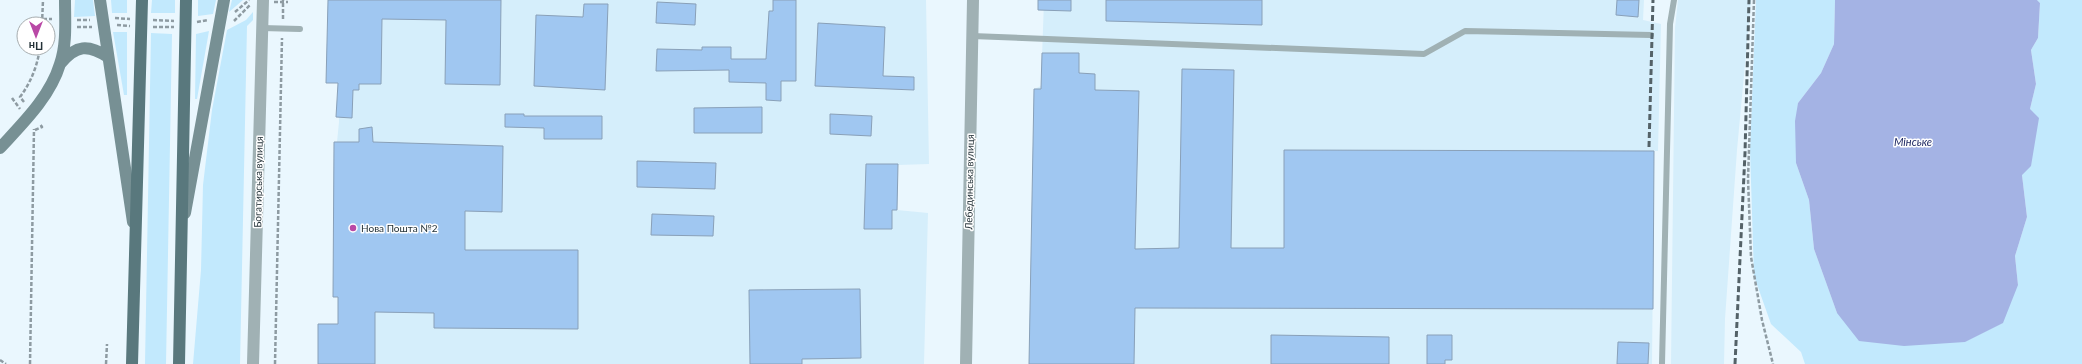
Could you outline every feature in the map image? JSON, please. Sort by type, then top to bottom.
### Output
[{"type":"main road","points":[[0,148],[27,119],[50,86],[60,64],[65,27],[65,0]]},
{"type":"main road","points":[[100,0],[134,235]]},
{"type":"main road","points":[[132,364],[134,235],[142,0]]},
{"type":"main road","points":[[179,364],[186,0]]},
{"type":"main road","points":[[182,234],[224,0]]},
{"type":"main road","points":[[60,64],[74,50],[87,48],[98,50],[108,57]]},
{"type":"street","name":"Лебединська вулиця","points":[[966,364],[973,0]]},
{"type":"street","name":"Богатирська вулиця","points":[[253,364],[263,1]]},
{"type":"lane","points":[[1662,364],[1670,24],[1674,0]]},
{"type":"lane","points":[[262,28],[300,29]]},
{"type":"lane","points":[[972,36],[1424,54],[1465,31],[1651,35]]},
{"type":"path","points":[[42,16],[43,0]]},
{"type":"path","points":[[1754,0],[1748,179],[1751,257],[1762,320],[1773,364]]},
{"type":"path","points":[[219,26],[232,23],[251,4],[263,1],[288,2]]},
{"type":"path","points":[[275,364],[283,1]]},
{"type":"path","points":[[65,27],[141,26],[186,28]]},
{"type":"path","points":[[12,98],[35,130],[30,364]]},
{"type":"path","points":[[106,364],[107,344]]},
{"type":"path","points":[[0,360],[6,364]]},
{"type":"shaded area","points":[[75,0],[93,0],[95,16],[74,17]]},
{"type":"shaded area","points":[[111,0],[127,0],[127,13],[112,13]]},
{"type":"shaded area","points":[[152,0],[175,0],[175,13],[151,13]]},
{"type":"shaded area","points":[[198,0],[216,0],[213,14],[198,16]]},
{"type":"shaded area","points":[[232,0],[243,0],[229,12]]},
{"type":"shaded area","points":[[328,0],[926,0],[929,164],[898,165],[897,210],[928,213],[924,364],[318,364],[318,324],[338,324],[338,297],[333,297],[334,142],[337,142],[339,122],[338,91],[357,90],[343,83],[326,83]]},
{"type":"shaded area","points":[[1044,0],[1644,0],[1643,20],[1661,24],[1658,151],[1654,151],[1652,364],[1029,364],[1034,89],[1041,86]]},
{"type":"shaded area","points":[[1678,0],[1751,0],[1737,150],[1725,319],[1724,364],[1671,364],[1675,28]]},
{"type":"shaded area","points":[[1756,0],[1835,0],[1834,44],[1821,73],[1798,103],[1796,163],[1809,200],[1814,249],[1837,313],[2018,285],[2015,256],[2027,217],[2022,175],[2030,109],[2036,84],[2031,50],[2038,38],[2040,3],[2037,0],[2082,0],[2082,364],[1805,364],[1801,352],[1771,324],[1754,276],[1750,150]]},
{"type":"shaded area","points":[[253,12],[253,20],[247,26],[240,364],[193,364],[201,270],[203,185],[212,110],[227,30],[246,20]]},
{"type":"shaded area","points":[[209,31],[197,99],[195,99],[196,34]]},
{"type":"shaded area","points":[[113,32],[127,32],[127,95],[124,95]]},
{"type":"shaded area","points":[[151,33],[172,34],[166,364],[145,364]]},
{"type":"water","name":"Мінське","points":[[1835,0],[2037,0],[2040,3],[2038,38],[2031,50],[2036,84],[2030,109],[2039,118],[2031,166],[2022,175],[2027,217],[2015,256],[2018,285],[2003,323],[1965,342],[1904,346],[1859,341],[1837,313],[1814,249],[1809,200],[1796,163],[1795,121],[1798,103],[1821,73],[1834,44]]},
{"type":"building","points":[[328,0],[501,0],[500,85],[445,84],[446,20],[382,19],[381,84],[359,84],[359,90],[353,90],[352,118],[336,117],[338,83],[326,83]]},
{"type":"building","points":[[773,0],[796,0],[796,81],[781,81],[781,101],[766,100],[766,83],[729,82],[729,70],[656,71],[657,49],[702,50],[702,47],[731,47],[731,59],[766,59],[769,11],[773,11]]},
{"type":"building","points":[[1038,0],[1071,0],[1071,11],[1038,10]]},
{"type":"building","points":[[1106,0],[1262,0],[1262,25],[1106,21]]},
{"type":"building","points":[[1617,0],[1639,0],[1638,17],[1616,15]]},
{"type":"building","points":[[657,2],[696,4],[695,25],[656,23]]},
{"type":"building","points":[[584,4],[608,4],[605,90],[534,86],[536,15],[583,17]]},
{"type":"building","points":[[818,23],[885,27],[883,76],[914,77],[914,90],[815,86]]},
{"type":"building","points":[[1042,53],[1079,53],[1079,73],[1095,74],[1095,90],[1139,91],[1135,249],[1179,248],[1182,69],[1234,70],[1231,248],[1284,248],[1284,150],[1654,151],[1653,309],[1135,308],[1134,364],[1029,364],[1034,89],[1041,89]]},
{"type":"building","points":[[762,107],[762,133],[694,133],[694,108]]},
{"type":"building","points":[[505,114],[524,114],[524,116],[602,116],[602,139],[544,139],[544,128],[505,127]]},
{"type":"building","points":[[830,114],[872,116],[871,136],[830,134]]},
{"type":"building","points":[[372,127],[373,142],[503,146],[502,212],[465,211],[465,250],[578,250],[578,329],[434,328],[434,313],[375,312],[375,364],[318,364],[318,324],[338,324],[338,297],[333,297],[334,142],[359,142],[359,129]]},
{"type":"building","points":[[637,161],[716,163],[715,189],[637,187]]},
{"type":"building","points":[[866,164],[898,164],[897,210],[892,210],[892,229],[864,229]]},
{"type":"building","points":[[652,214],[714,216],[713,236],[651,235]]},
{"type":"building","points":[[860,289],[861,358],[802,359],[802,364],[750,364],[749,290]]},
{"type":"building","points":[[1271,335],[1389,337],[1389,364],[1271,364]]},
{"type":"building","points":[[1427,335],[1452,335],[1452,360],[1445,360],[1445,364],[1427,364]]},
{"type":"building","points":[[1618,342],[1649,343],[1648,364],[1617,364]]},
{"type":"railway","points":[[1649,147],[1653,0]]},
{"type":"railway","points":[[1735,364],[1745,153],[1749,0]]},
{"type":"place","name":"Нова Пошта №2","points":[[353,228]]}]
